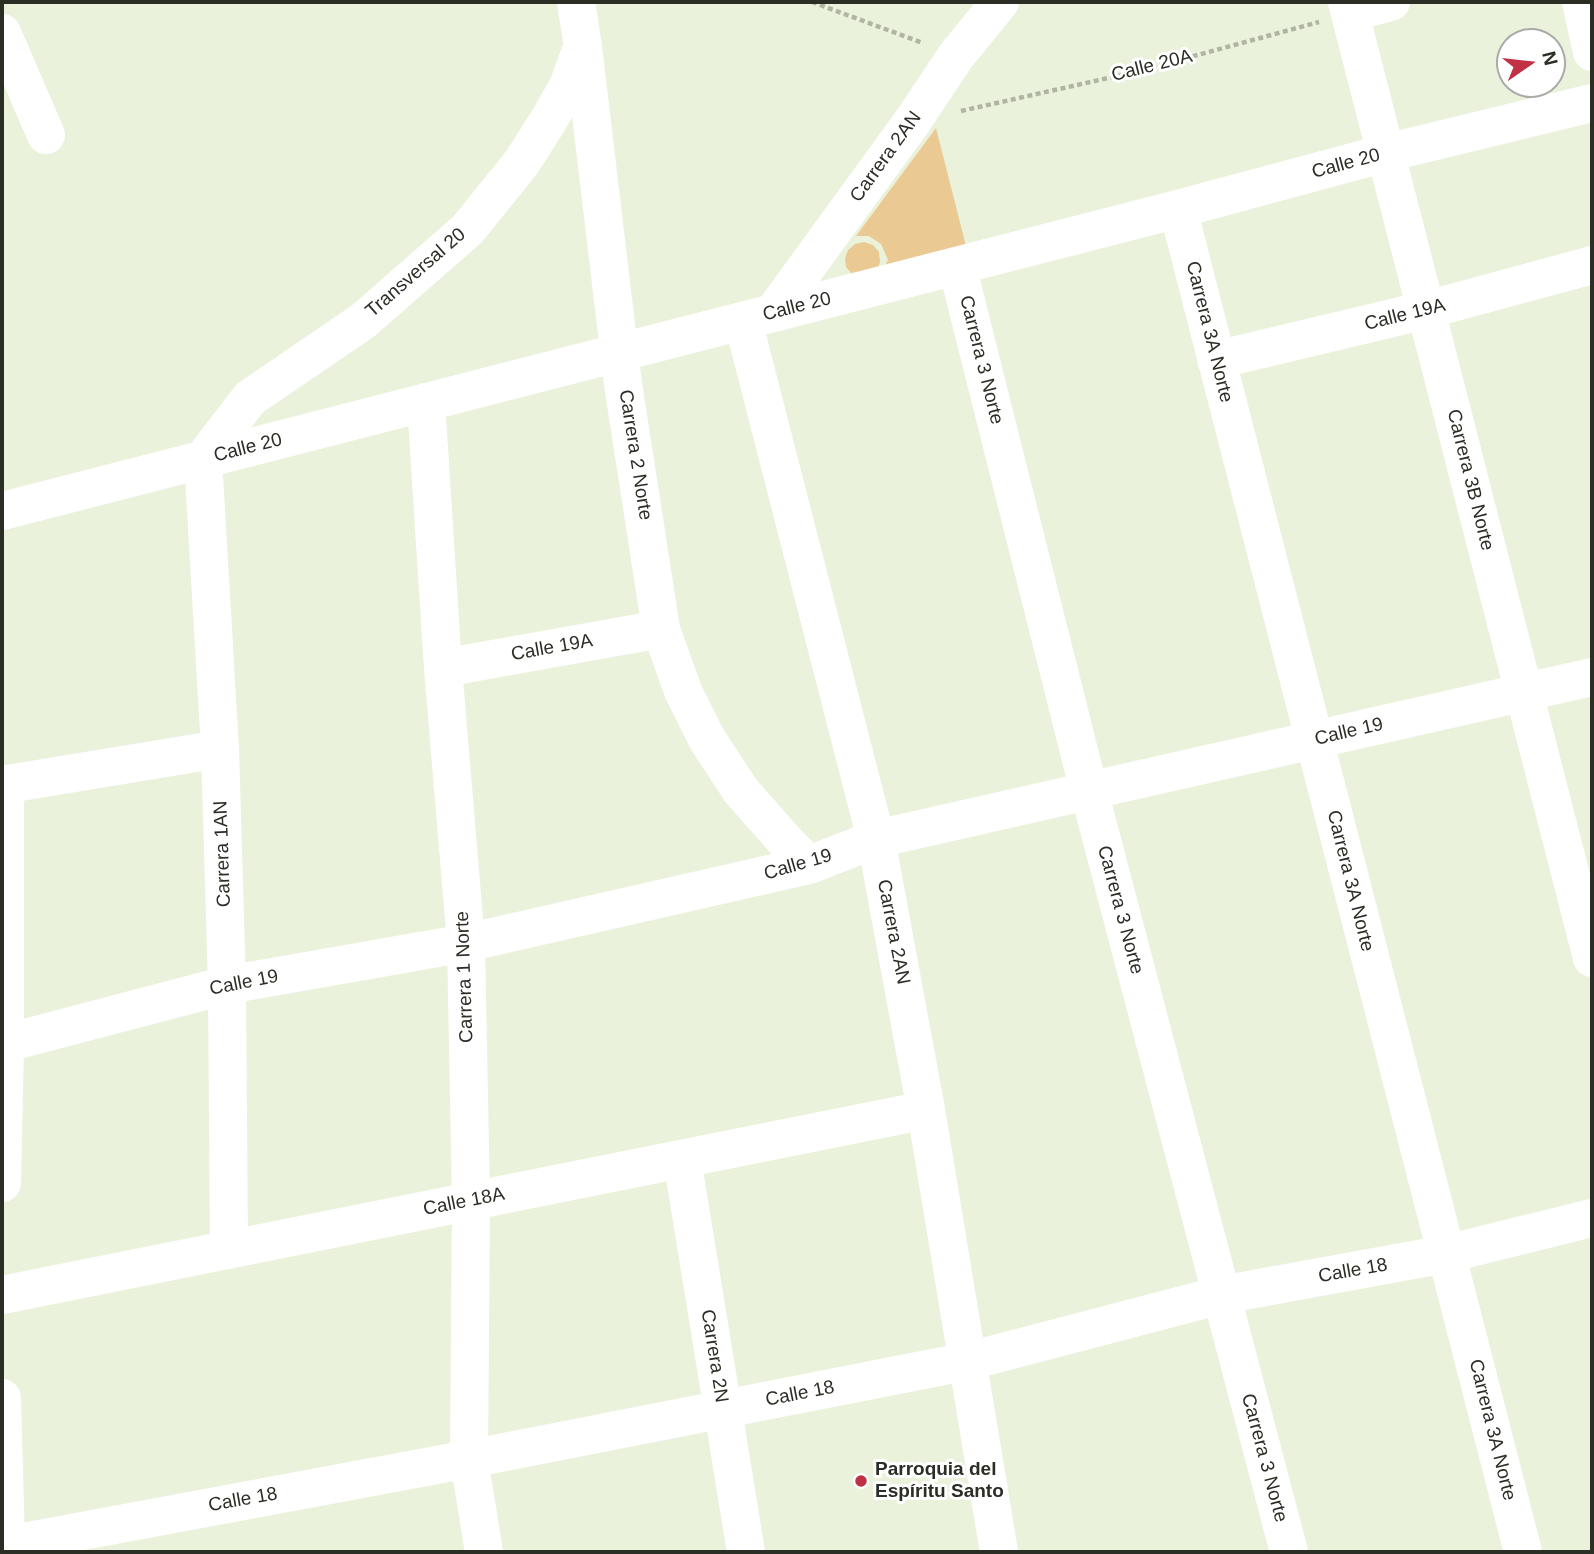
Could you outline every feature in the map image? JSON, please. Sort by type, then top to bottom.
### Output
[{"type":"street","name":"Carrera 2 Norte","points":[[576,2],[620,352],[661,629],[683,691],[707,739],[741,791],[809,865]]},
{"type":"street","name":"Carrera 2AN","points":[[999,1552],[926,1110],[876,839],[758,317],[912,122],[956,56],[1000,2]]},
{"type":"street","points":[[1349,7],[1391,2]]},
{"type":"street","points":[[1581,2],[1592,52]]},
{"type":"street","name":"Carrera 3B Norte","points":[[1349,7],[1592,958]]},
{"type":"street","points":[[2,33],[46,135]]},
{"type":"street","name":"Transversal 20","points":[[203,459],[250,398],[363,320],[468,229],[522,162],[550,118],[568,86],[583,47]]},
{"type":"street","name":"Calle 20","points":[[2,510],[1178,209],[1386,153],[1592,103]]},
{"type":"street","name":"Carrera 3A Norte","points":[[1178,209],[1523,1552]]},
{"type":"street","name":"Calle 19A","points":[[1216,360],[1426,310],[1592,265]]},
{"type":"street","name":"Carrera 3 Norte","points":[[957,266],[1089,791],[1289,1552]]},
{"type":"street","name":"Carrera 1 Norte","points":[[426,402],[443,668],[466,943],[471,1200],[470,1458],[484,1552]]},
{"type":"street","name":"Carrera 1AN","points":[[203,459],[220,749],[227,985],[229,1250]]},
{"type":"street","name":"Calle 19A","points":[[443,668],[661,629]]},
{"type":"street","name":"Calle 19","points":[[4,1044],[227,985],[466,943],[809,865],[876,839],[1592,677]]},
{"type":"street","points":[[2,1183],[4,785],[220,749]]},
{"type":"street","name":"Calle 18A","points":[[2,1295],[926,1110]]},
{"type":"street","name":"Carrera 2N","points":[[682,1159],[746,1552]]},
{"type":"street","name":"Calle 18","points":[[4,1546],[80,1541],[470,1458],[969,1361],[1221,1295],[1446,1254],[1592,1219]]},
{"type":"street","points":[[2,1398],[4,1546]]},
{"type":"path","points":[[811,2],[956,56]]},
{"type":"path","name":"Calle 20A","points":[[912,122],[1135,72],[1349,7]]},
{"type":"shaded area","points":[[936,128],[967,250],[880,275],[888,260],[881,244],[869,236],[856,236]]},
{"type":"shaded area","points":[[864,242],[873,245],[879,252],[877,271],[852,274],[846,267],[848,250],[855,244]]},
{"type":"place","name":"Parroquia del Espíritu Santo","points":[[861,1481]]}]
